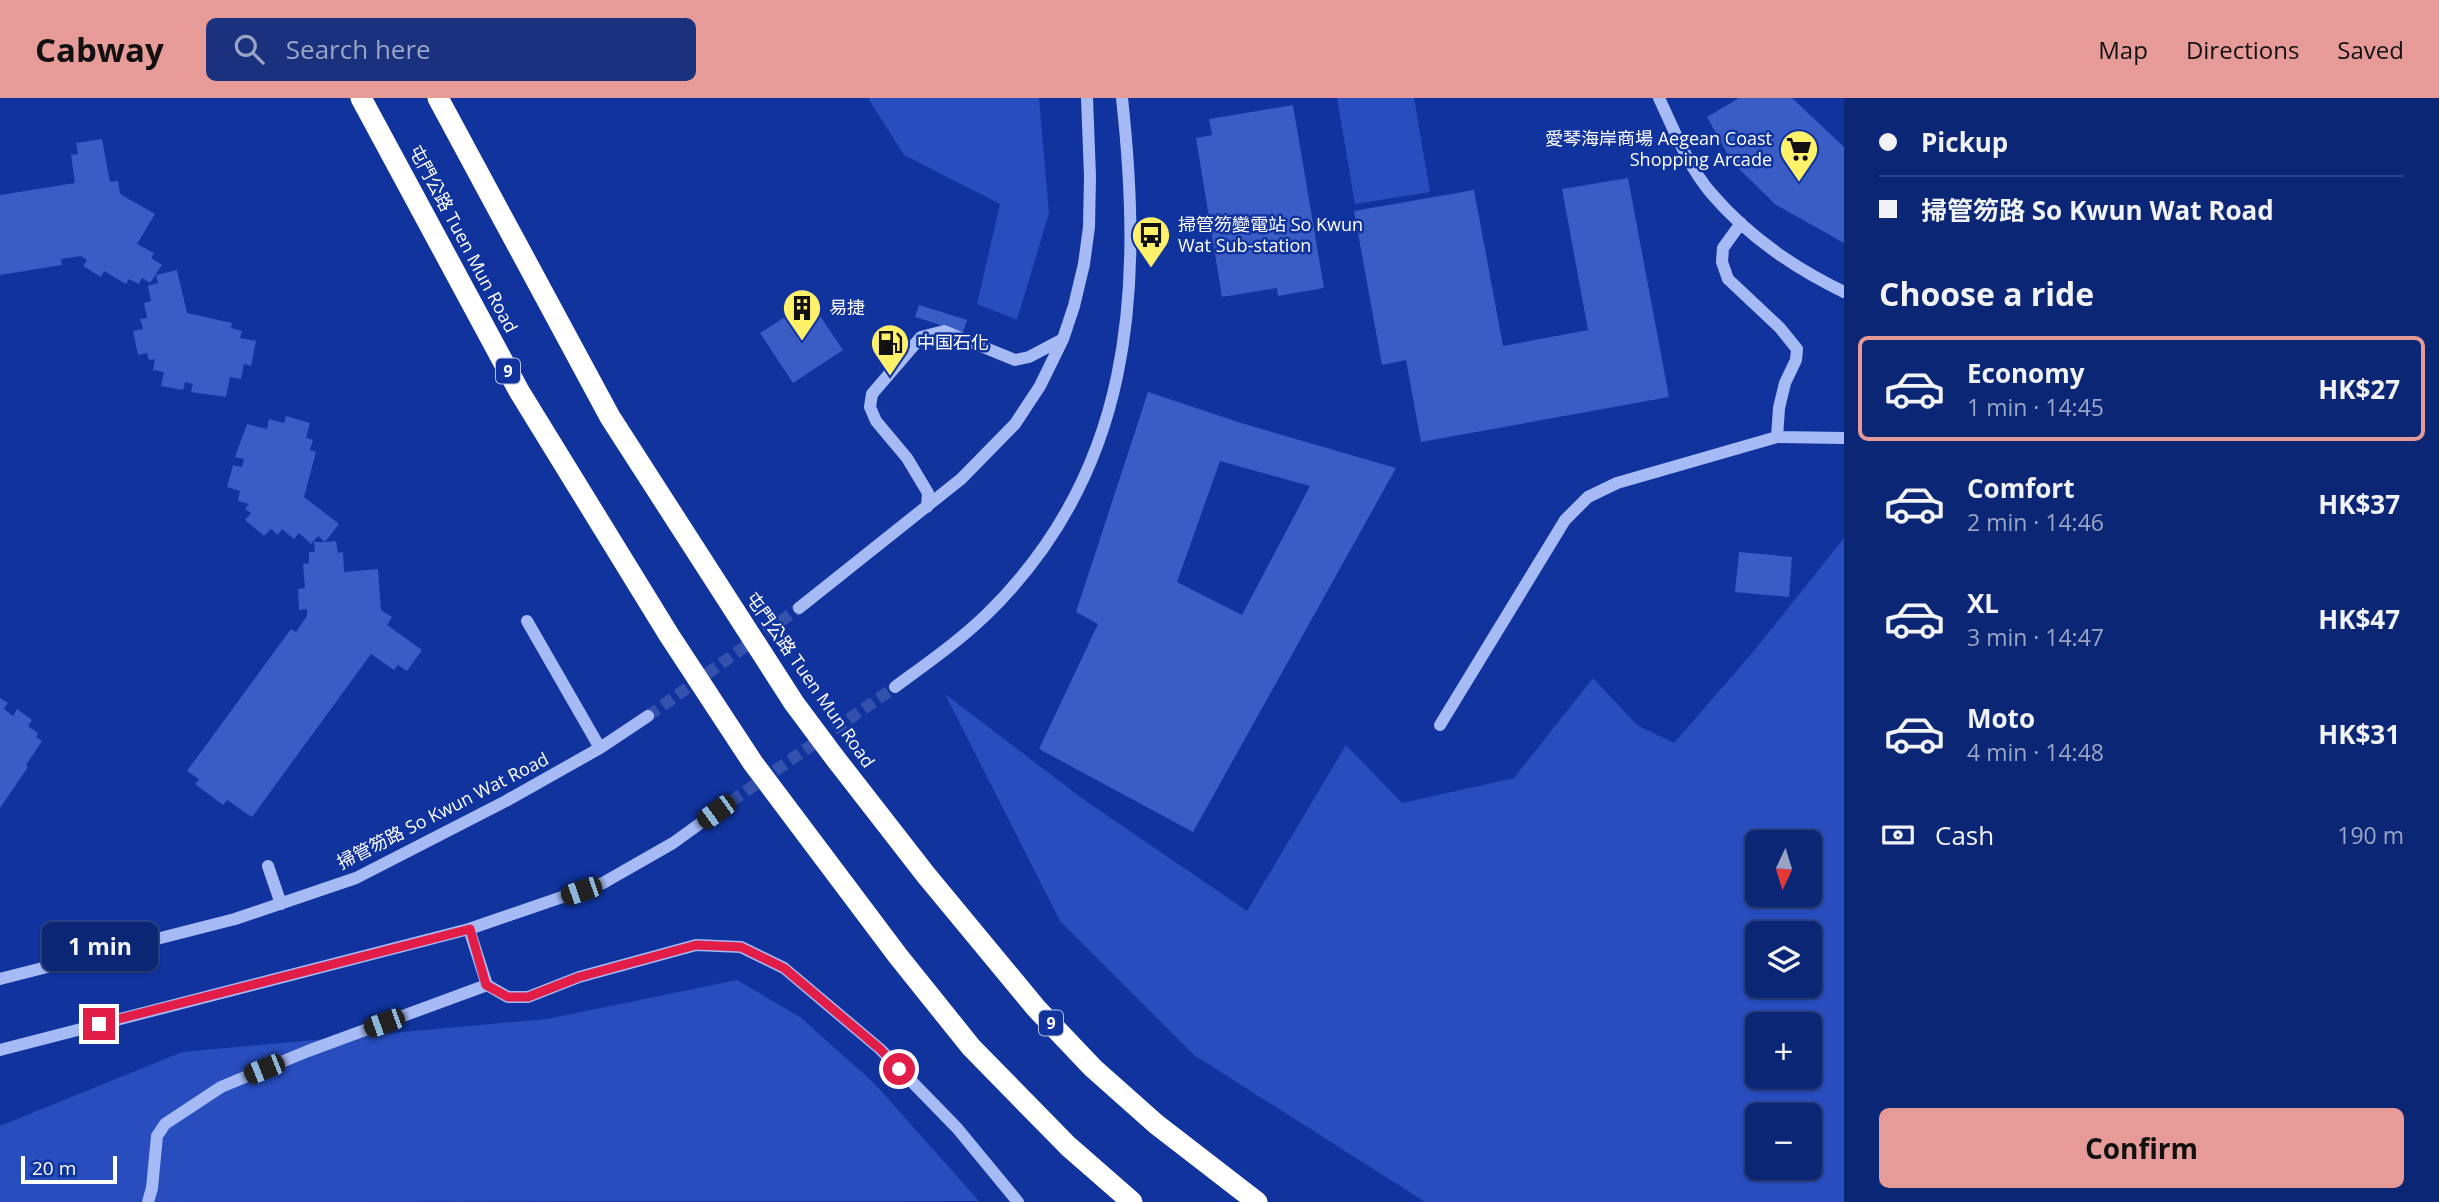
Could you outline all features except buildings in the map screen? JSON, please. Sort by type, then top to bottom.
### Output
[{"type":"highway","name":"屯門公路 Tuen Mun Road","points":[[360,98],[519,391],[669,635],[753,762],[898,956],[971,1047],[1059,1137],[1132,1202]]},
{"type":"highway","name":"屯門公路 Tuen Mun Road","points":[[438,98],[610,416],[780,681],[835,758],[926,875],[1028,998],[1093,1068],[1156,1124],[1257,1202]]},
{"type":"street","points":[[799,608],[961,479],[1015,425],[1041,386],[1063,339],[1081,275],[1089,227],[1087,98]]},
{"type":"street","points":[[895,687],[986,616],[1023,576],[1057,530],[1096,454],[1120,372],[1127,304],[1131,200],[1122,98]]},
{"type":"street","points":[[1660,98],[1682,146],[1710,192],[1741,223],[1798,268],[1844,292]]},
{"type":"street","points":[[1741,223],[1724,248],[1723,262],[1728,279],[1780,328],[1797,349],[1796,360],[1785,383],[1779,408],[1777,437]]},
{"type":"street","points":[[927,507],[928,493],[906,458],[876,421],[870,407],[872,394],[920,337],[944,331],[1016,360],[1029,357],[1063,339]]},
{"type":"street","points":[[1440,725],[1565,520],[1588,497],[1617,483],[1777,437],[1844,438]]},
{"type":"street","points":[[527,621],[600,748]]},
{"type":"street","name":"掃管笏路 So Kwun Wat Road","points":[[0,979],[192,932],[356,878],[506,801],[600,748],[648,716]]},
{"type":"street","points":[[0,1050],[470,929],[603,883],[673,843],[716,812]]},
{"type":"street","points":[[268,866],[281,904]]},
{"type":"street","points":[[470,929],[486,985],[508,997],[528,997],[579,977],[696,945],[741,947],[784,968],[880,1049],[957,1128],[1018,1202]]},
{"type":"street","points":[[148,1202],[158,1136],[165,1124],[221,1087],[308,1051],[486,985]]},
{"type":"shaded area","points":[[868,98],[1039,98],[1049,213],[1017,320],[977,304],[1000,204],[904,155]]},
{"type":"shaded area","points":[[1337,98],[1414,98],[1430,192],[1355,204]]},
{"type":"shaded area","points":[[1844,538],[1844,1202],[1425,1202],[1194,1055],[1060,921],[945,694],[1083,799],[1247,911],[1346,745],[1402,803],[1514,778],[1593,678],[1637,725],[1674,743],[1753,652]]},
{"type":"shaded area","points":[[737,980],[800,1017],[874,1083],[979,1201],[0,1202],[0,1126],[182,1052],[547,1019]]},
{"type":"tunnel","points":[[648,716],[799,608]]},
{"type":"tunnel","points":[[716,812],[895,687]]},
{"type":"place","name":"愛琴海岸商場 Aegean Coast Shopping Arcade","points":[[1799,183]]},
{"type":"place","name":"掃管笏變電站 So Kwun Wat Sub-station","points":[[1151,269]]},
{"type":"place","name":"易捷","points":[[802,342]]},
{"type":"place","name":"中国石化","points":[[890,377]]},
{"type":"route","points":[[99,1024],[470,929],[486,985],[508,997],[528,997],[579,977],[696,945],[741,947],[784,968],[880,1049],[899,1069]]}]
